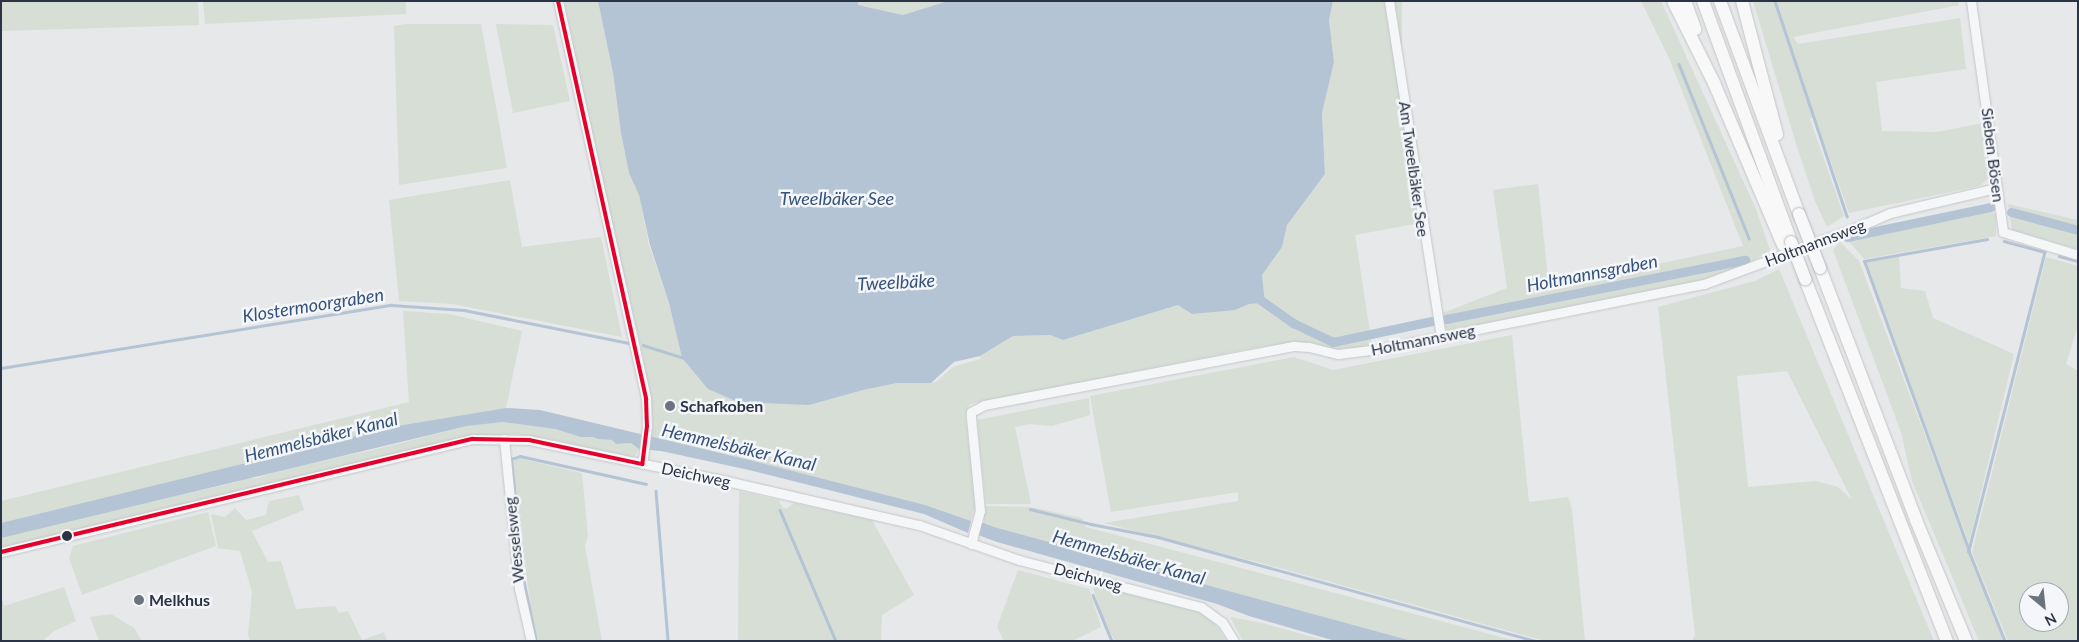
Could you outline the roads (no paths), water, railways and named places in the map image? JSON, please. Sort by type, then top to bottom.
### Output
[{"type":"highway","points":[[1674,1],[1714,83],[1833,351],[1947,641]]},
{"type":"highway","points":[[1685,1],[1714,83]]},
{"type":"highway","points":[[1703,1],[1787,244]]},
{"type":"highway","points":[[1720,1],[1916,520],[1966,641]]},
{"type":"highway","points":[[1738,1],[1749,31]]},
{"type":"highway","points":[[1742,1],[1799,214]]},
{"type":"street","points":[[558,1],[646,399],[647,426],[643,460]]},
{"type":"street","name":"Am Tweelbäker See","points":[[1389,1],[1440,337]]},
{"type":"street","name":"Sieben Bösen","points":[[1971,1],[2003,232],[2078,254]]},
{"type":"street","name":"Holtmannsweg","points":[[971,544],[980,511],[971,417],[972,412],[984,405],[1294,346],[1346,354],[1704,284],[1853,230],[1890,213],[1996,188]]},
{"type":"street","name":"Deichweg","points":[[1,552],[473,439],[529,440],[643,460],[919,526],[1020,560],[1201,607],[1222,622],[1234,641]]},
{"type":"street","name":"Wesselsweg","points":[[504,439],[519,588],[531,641]]},
{"type":"water","name":"Tweelbäker See","points":[[598,1],[858,1],[858,5],[903,15],[948,1],[1333,1],[1329,20],[1334,62],[1322,113],[1325,174],[1287,225],[1282,247],[1262,275],[1265,303],[1249,304],[1235,310],[1192,314],[1178,305],[1063,340],[1050,335],[1013,336],[980,356],[954,362],[931,383],[897,383],[809,405],[738,402],[708,389],[682,358],[669,303],[650,245],[639,195],[629,173],[621,133],[613,73]]},
{"type":"water","points":[[506,408],[540,410],[749,460],[925,505],[971,521],[968,533],[924,514],[749,470],[661,451],[639,449],[631,443],[616,444],[612,440],[581,437],[555,429],[503,422],[467,426],[1,538],[1,523],[397,426]]},
{"type":"water","points":[[981,523],[1412,641],[1335,641],[1249,616],[1217,604],[997,542],[978,535]]},
{"type":"waterway","points":[[1775,1],[1847,216]]},
{"type":"waterway","points":[[1679,64],[1749,238]]},
{"type":"waterway","name":"Holtmannsgraben","points":[[1847,237],[1991,207]]},
{"type":"waterway","name":"Holtmannsgraben","points":[[2011,212],[2078,230]]},
{"type":"waterway","points":[[1969,551],[1864,261],[1987,239]]},
{"type":"waterway","points":[[2004,241],[2045,252],[1969,551],[2005,641]]},
{"type":"waterway","points":[[2059,256],[2078,261]]},
{"type":"waterway","name":"Holtmannsgraben","points":[[1446,319],[1745,260]]},
{"type":"waterway","name":"Holtmannsgraben","points":[[1255,296],[1293,323],[1333,342],[1432,321]]},
{"type":"waterway","name":"Klostermoorgraben","points":[[1,368],[391,305],[464,310],[629,343]]},
{"type":"waterway","name":"Klostermoorgraben","points":[[643,345],[684,358]]},
{"type":"waterway","points":[[536,641],[523,579],[511,459],[520,456],[646,484]]},
{"type":"waterway","points":[[656,491],[668,641]]},
{"type":"waterway","points":[[1030,509],[1091,524],[1158,537],[1535,641]]},
{"type":"waterway","points":[[780,510],[836,641]]},
{"type":"waterway","points":[[1093,595],[1112,641]]},
{"type":"place","name":"Schafkoben","points":[[670,406]]},
{"type":"place","name":"Melkhus","points":[[139,600]]},
{"type":"water label","name":"Tweelbäke","points":[[896,282]]},
{"type":"water label","name":"Hemmelsbäker Kanal","points":[[321,437]]},
{"type":"water label","name":"Hemmelsbäker Kanal","points":[[739,447]]},
{"type":"water label","name":"Hemmelsbäker Kanal","points":[[1129,557]]}]
